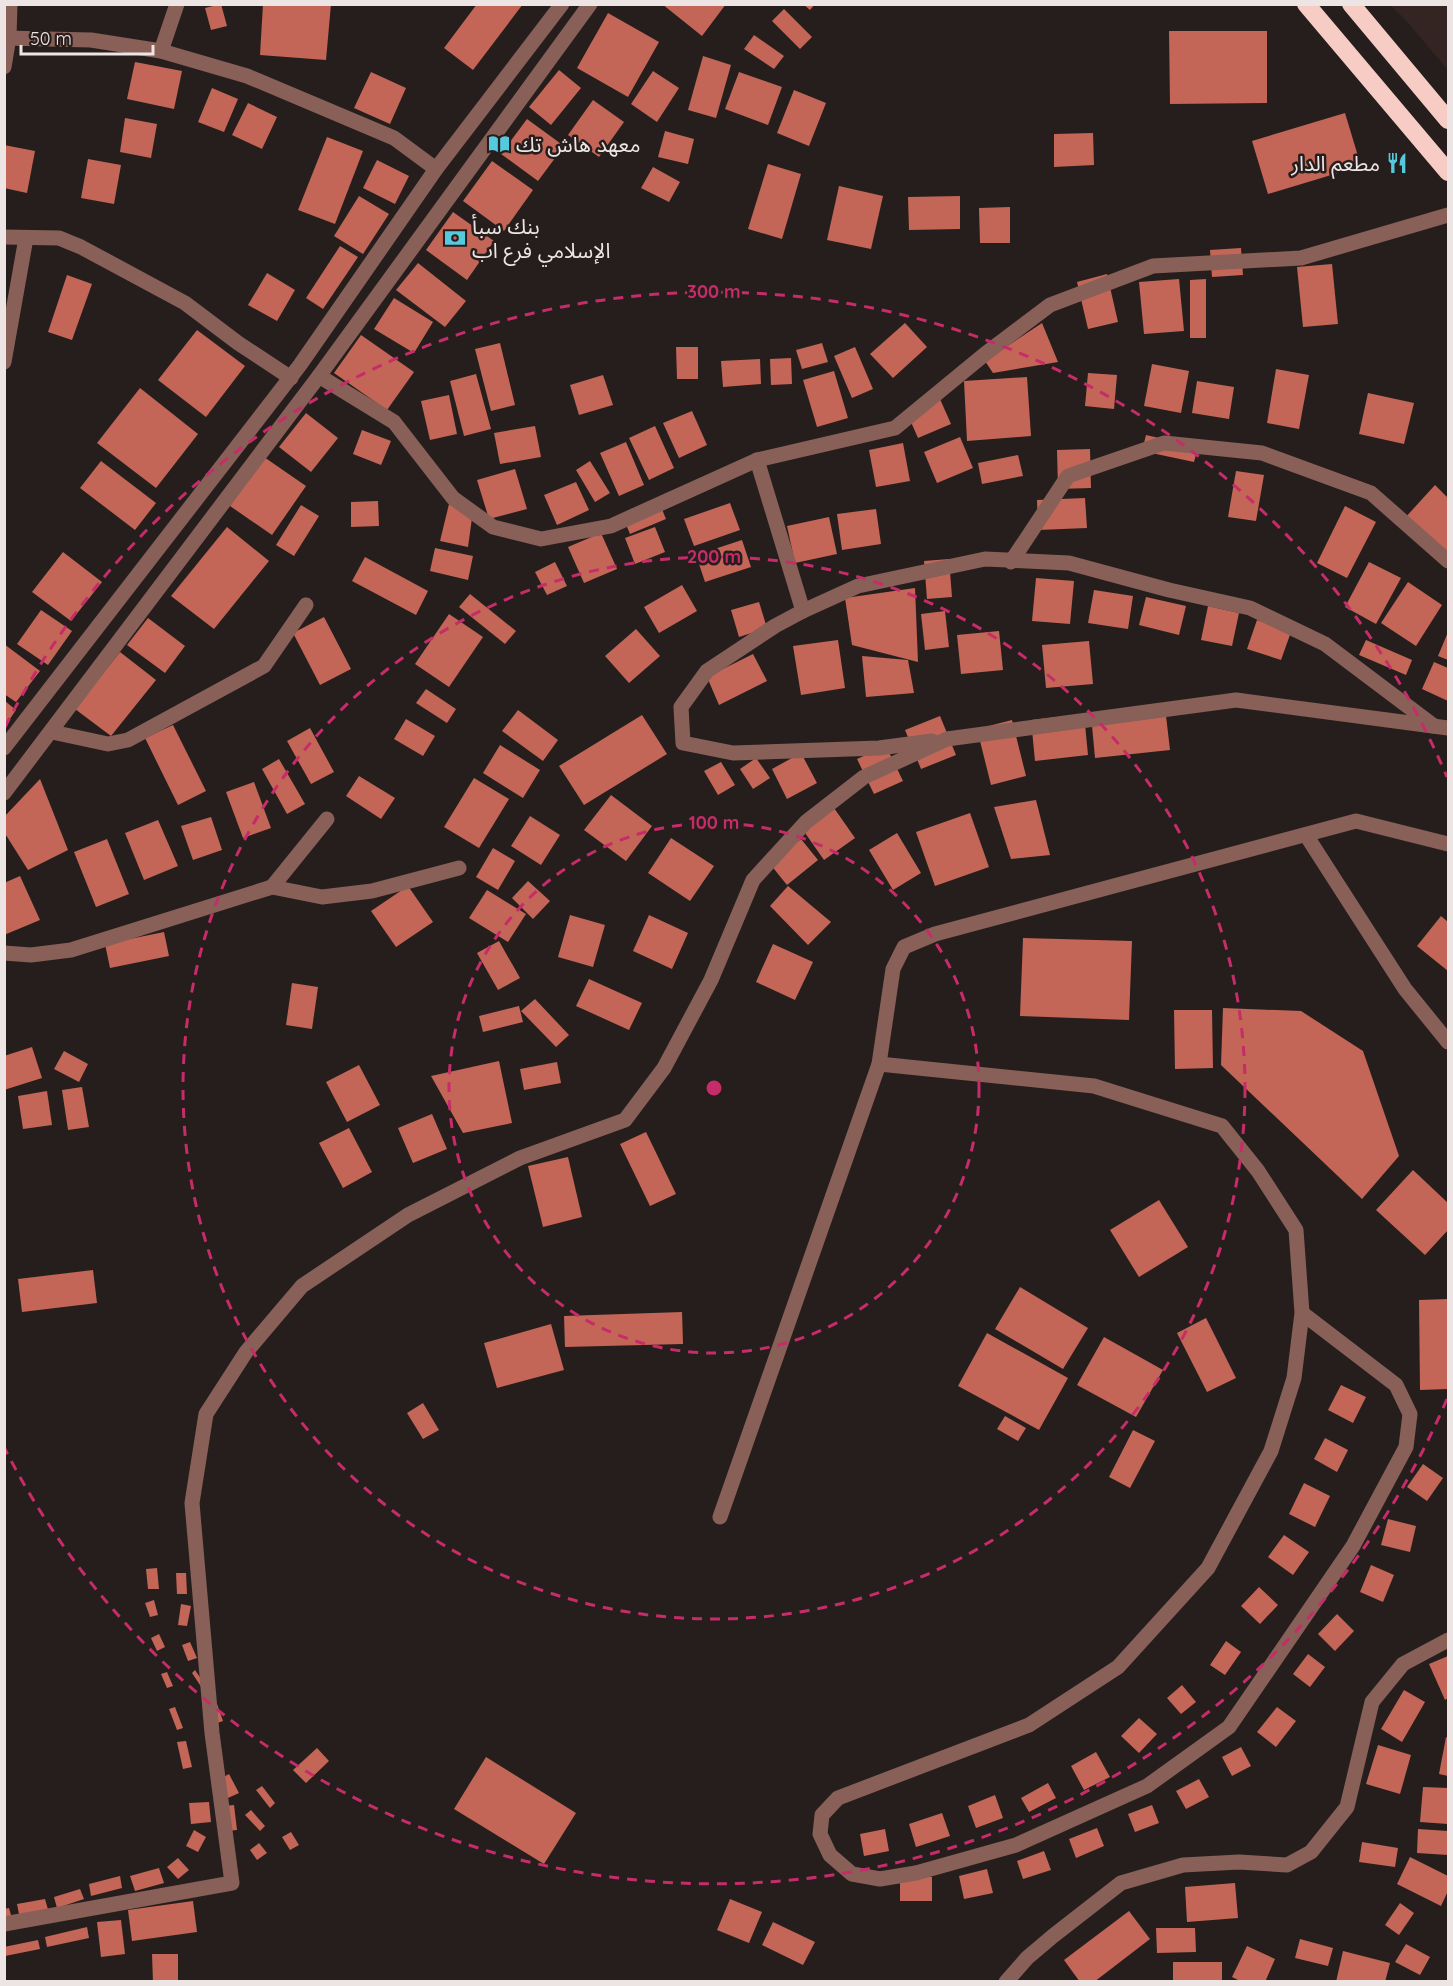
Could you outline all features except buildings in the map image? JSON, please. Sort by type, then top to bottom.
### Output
[{"type":"highway","points":[[1306,4],[1449,172]]},
{"type":"highway","points":[[1351,4],[1449,120]]},
{"type":"street","points":[[4,67],[10,4]]},
{"type":"street","points":[[161,51],[177,4]]},
{"type":"street","points":[[4,748],[291,378],[436,169],[562,4]]},
{"type":"street","points":[[4,793],[319,376],[590,4]]},
{"type":"street","points":[[7,37],[91,40],[161,51],[247,76],[394,138],[436,169]]},
{"type":"street","points":[[319,376],[394,422],[453,498],[493,527],[542,539],[611,526],[757,460],[895,428],[985,354],[1050,306],[1153,266],[1301,258],[1449,215]]},
{"type":"street","points":[[4,237],[59,238],[81,247],[185,303],[238,343],[291,378]]},
{"type":"street","points":[[4,362],[26,238]]},
{"type":"street","points":[[1011,562],[1068,476],[1164,442],[1262,453],[1371,493],[1449,561]]},
{"type":"street","points":[[757,460],[803,611]]},
{"type":"street","points":[[985,559],[1069,563],[1169,590],[1250,608],[1325,644],[1442,728],[1236,700],[879,748],[734,753],[683,743],[681,707],[707,671],[775,626],[803,611],[858,586],[985,559]]},
{"type":"street","points":[[51,732],[108,744],[128,740],[264,666],[306,605]]},
{"type":"street","points":[[4,1924],[232,1883],[212,1733],[192,1503],[206,1414],[246,1352],[302,1286],[408,1215],[520,1158],[625,1120],[669,1058],[711,980],[753,880],[806,822],[864,777],[947,739]]},
{"type":"street","points":[[272,887],[327,819]]},
{"type":"street","points":[[720,1517],[879,1064],[893,969],[904,947],[935,934],[1356,821],[1449,844]]},
{"type":"street","points":[[1306,834],[1405,989],[1449,1042]]},
{"type":"street","points":[[4,953],[32,955],[72,951],[272,887],[322,897],[372,891],[459,868]]},
{"type":"street","points":[[879,1064],[1094,1086],[1222,1126],[1258,1171],[1296,1230],[1302,1313],[1294,1378],[1271,1451],[1208,1568],[1118,1667],[1029,1725],[838,1798],[822,1815],[820,1834],[830,1855],[852,1874],[880,1879],[916,1873],[1016,1845],[1147,1786],[1229,1727],[1353,1546],[1406,1448],[1410,1414],[1396,1385],[1302,1313]]},
{"type":"street","points":[[1006,1982],[1044,1943],[1121,1883],[1183,1865],[1239,1862],[1287,1865],[1311,1852],[1347,1807],[1372,1702],[1403,1664],[1449,1640]]},
{"type":"shaded area","points":[[1390,5],[1448,5],[1448,70],[1405,19]]},
{"type":"place","name":"معهد هاش تك","points":[[499,144]]},
{"type":"place","name":"مطعم الدار","points":[[1397,163]]},
{"type":"place","name":"بنك سبأ الإسلامي فرع اب","points":[[455,238]]}]
